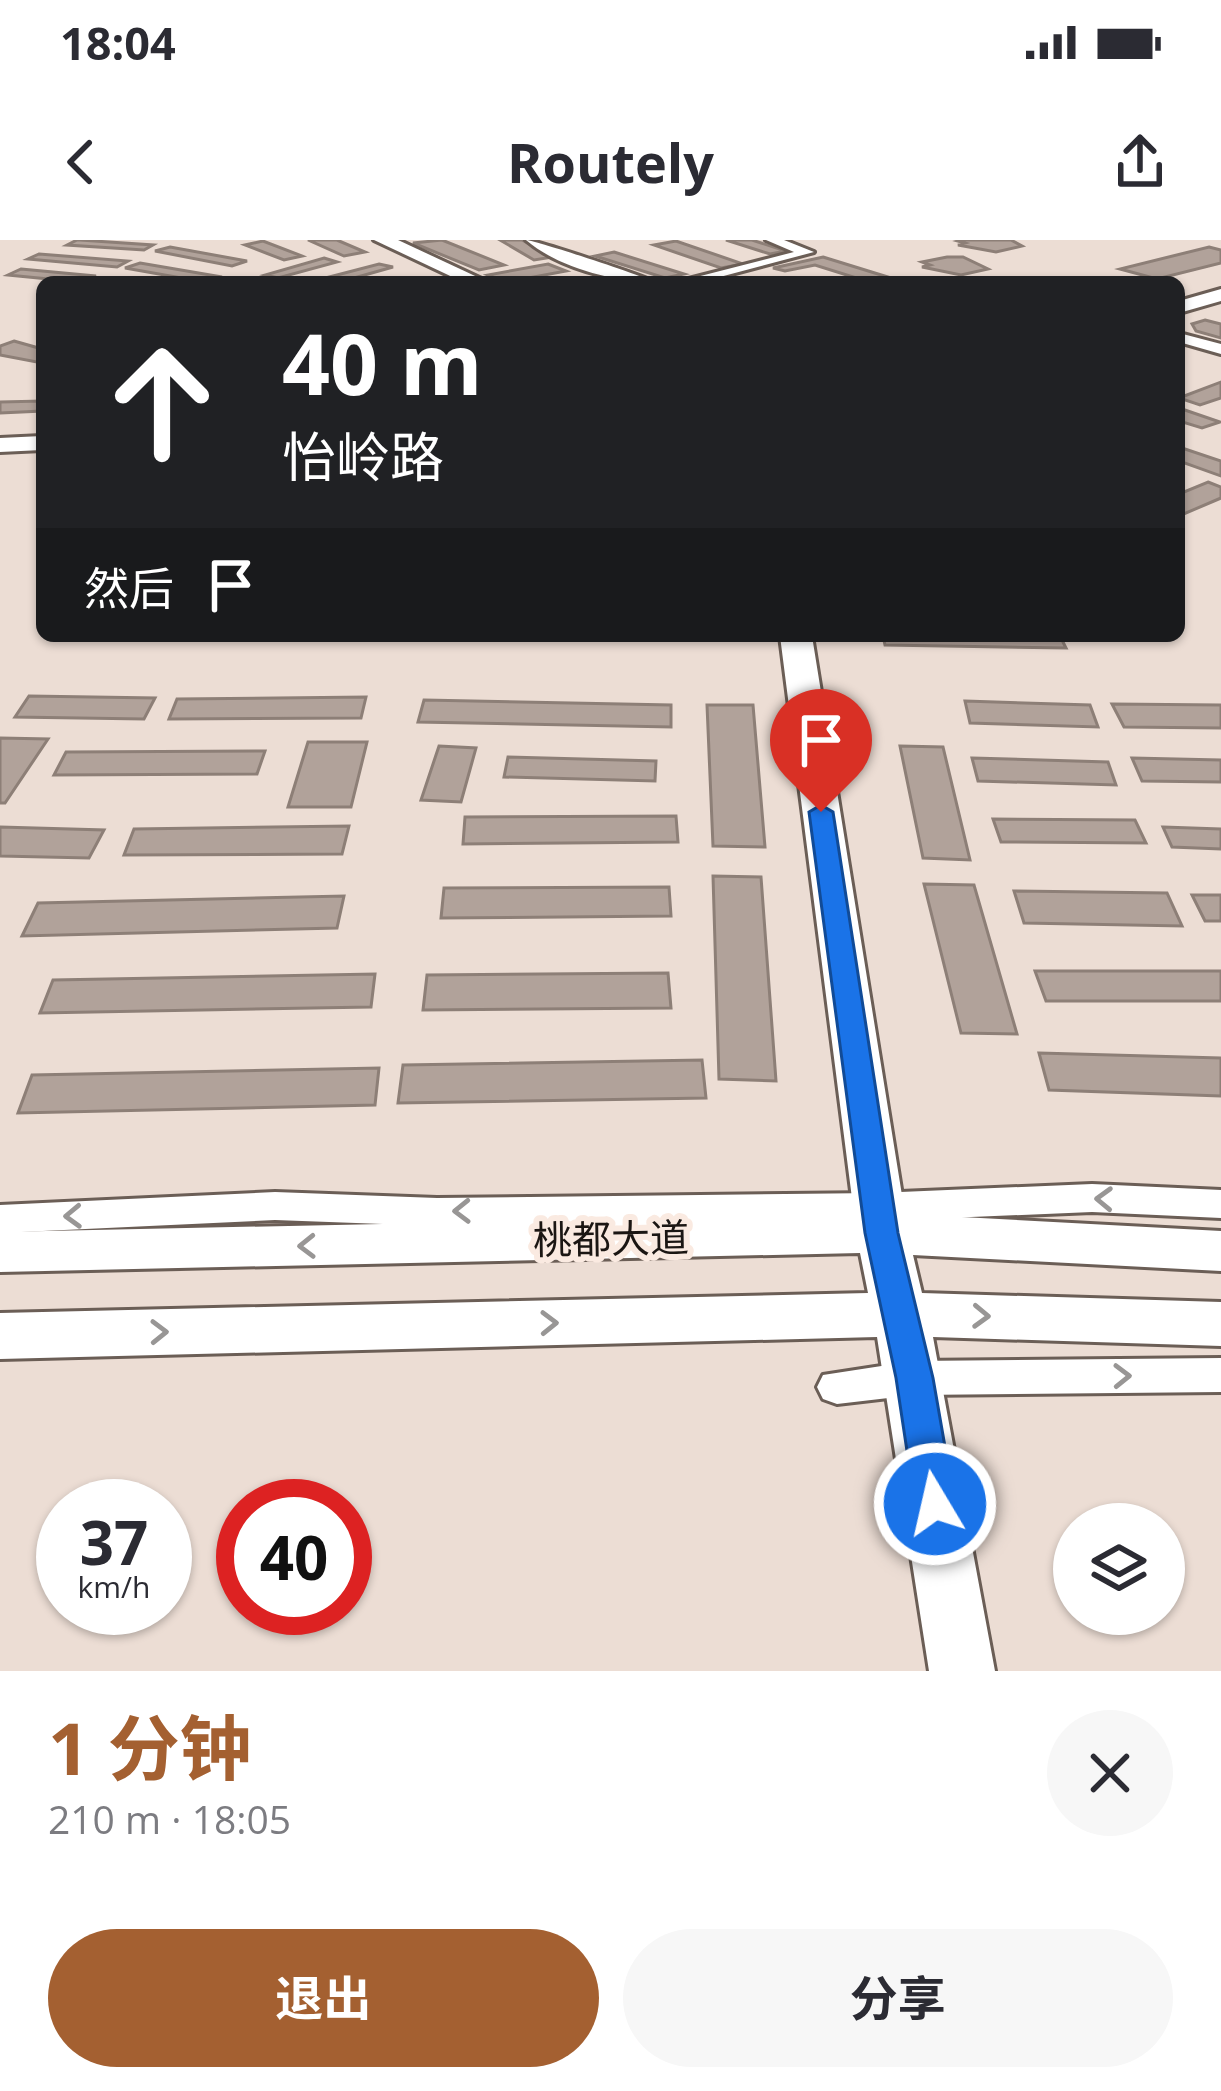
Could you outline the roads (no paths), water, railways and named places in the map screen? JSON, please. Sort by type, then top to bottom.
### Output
[{"type":"street","points":[[382,240],[465,276]]},
{"type":"street","points":[[532,240],[554,256],[629,276]]},
{"type":"street","points":[[708,276],[808,252],[772,240]]},
{"type":"street","points":[[1185,293],[1221,284]]},
{"type":"street","points":[[1185,305],[1221,295]]},
{"type":"street","points":[[1185,339],[1221,349]]},
{"type":"street","points":[[0,434],[36,432]]},
{"type":"street","points":[[0,445],[36,443]]},
{"type":"street","points":[[797,642],[880,1220],[914,1378],[962,1671]]},
{"type":"street","points":[[0,1219],[274,1206],[880,1220],[1092,1198],[1221,1204]]},
{"type":"street","name":"桃都大道","points":[[0,1252],[880,1220],[1221,1251]]},
{"type":"street","points":[[0,1336],[898,1314],[1221,1324]]},
{"type":"street","points":[[837,1388],[914,1378],[1221,1375]]}]
